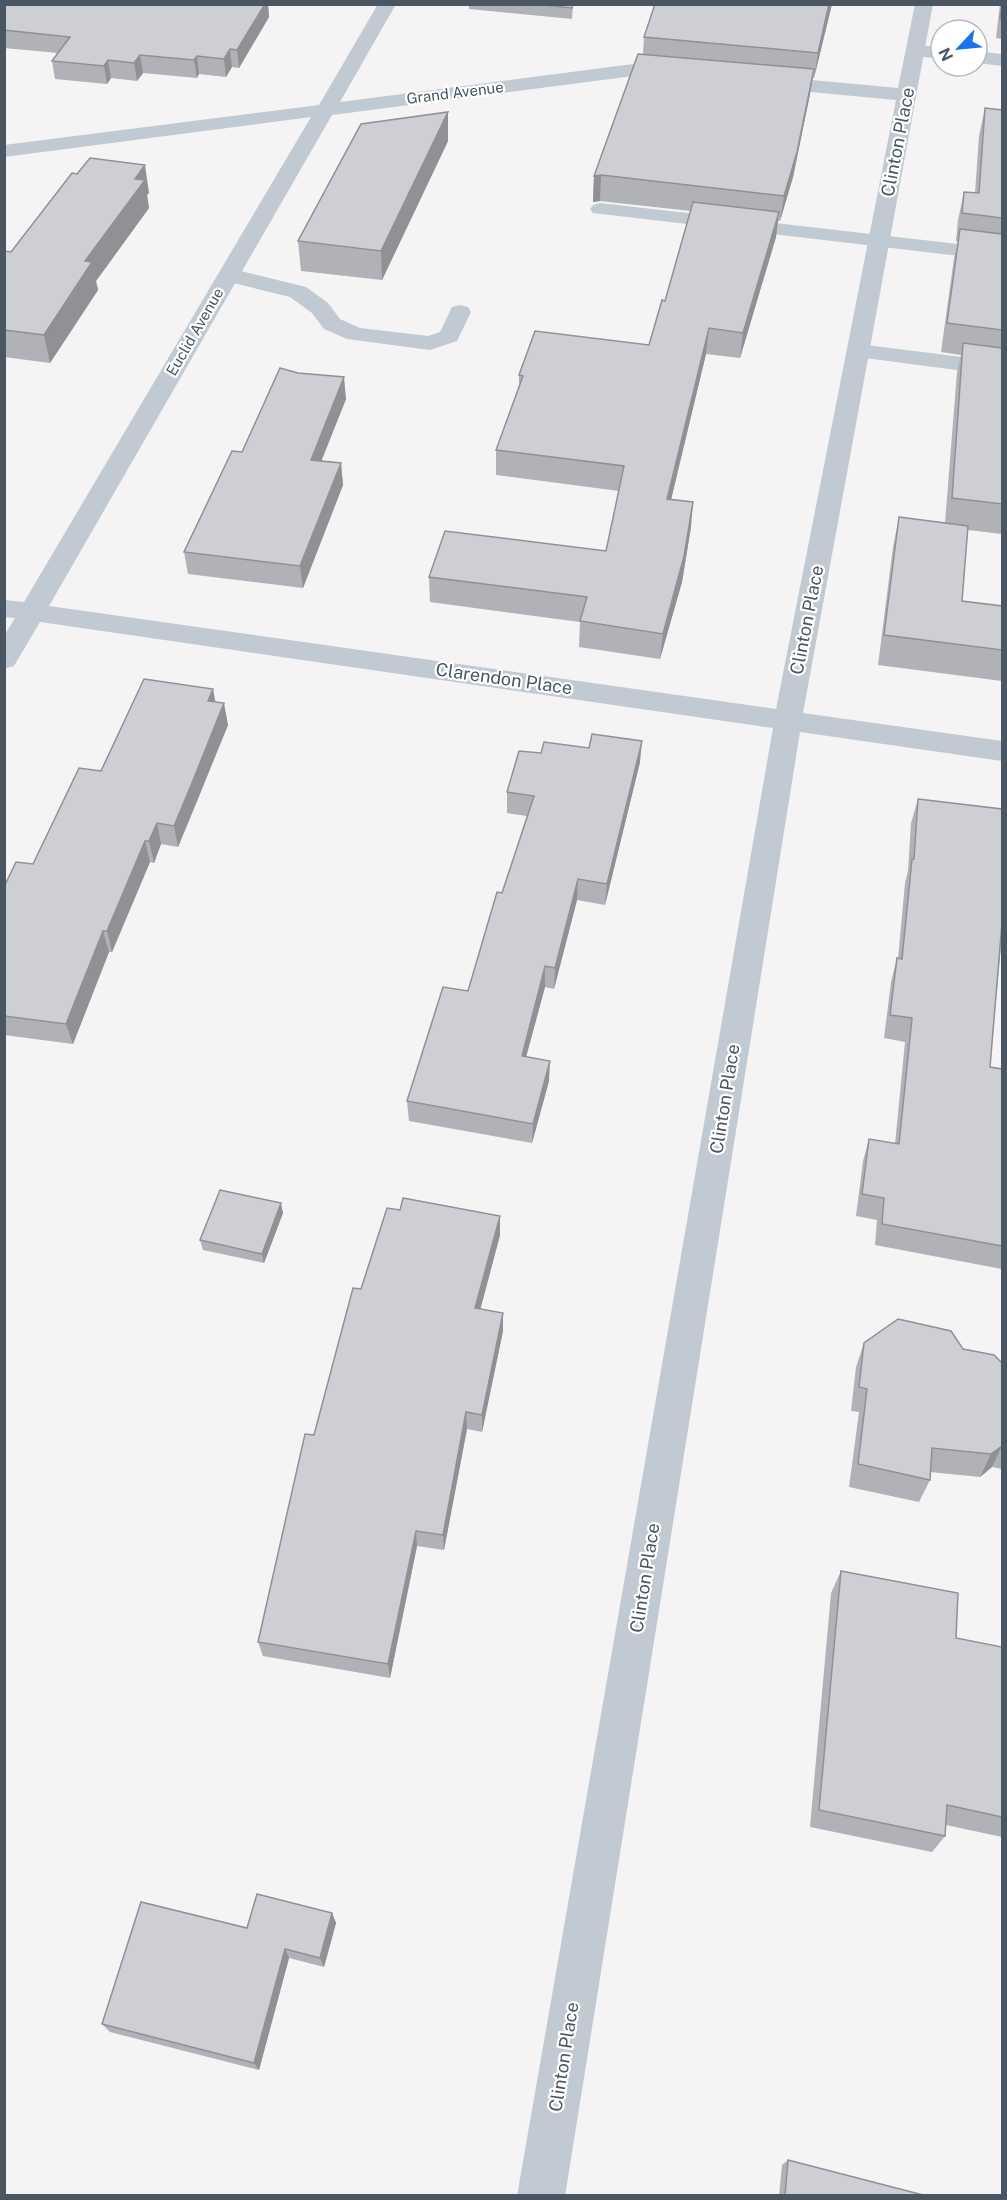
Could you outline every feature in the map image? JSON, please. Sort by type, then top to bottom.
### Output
[{"type":"street","name":"Euclid Avenue","points":[[4,660],[387,4]]},
{"type":"street","name":"Clinton Place","points":[[541,2196],[788,720],[907,95],[928,52],[924,4]]},
{"type":"street","name":"Grand Avenue","points":[[4,151],[633,70],[693,75]]},
{"type":"street","points":[[752,81],[907,95]]},
{"type":"street","points":[[600,209],[1002,255]]},
{"type":"street","points":[[229,275],[298,292],[320,308],[333,324],[355,334],[430,343],[449,336],[460,312]]},
{"type":"street","points":[[858,351],[1002,369]]},
{"type":"street","name":"Clarendon Place","points":[[4,608],[1002,751]]},
{"type":"building","points":[[4,4],[265,4],[237,50],[230,49],[224,59],[197,56],[194,60],[140,55],[134,63],[108,60],[104,66],[52,61],[70,37],[4,30]]},
{"type":"building","points":[[535,4],[573,4],[572,8]]},
{"type":"building","points":[[655,4],[829,4],[818,53],[644,37]]},
{"type":"building","points":[[638,54],[814,69],[797,152],[784,196],[594,176]]},
{"type":"building","points":[[985,108],[1002,110],[1002,218],[962,213],[964,192],[979,193]]},
{"type":"building","points":[[448,112],[381,251],[298,241],[361,124]]},
{"type":"building","points":[[90,158],[145,165],[135,179],[145,180],[85,261],[92,262],[44,335],[4,330],[4,251],[11,252],[72,173],[77,174]]},
{"type":"building","points":[[693,202],[779,212],[743,333],[709,328],[667,499],[693,502],[684,556],[663,634],[580,621],[587,597],[429,577],[445,531],[606,551],[624,466],[496,450],[523,376],[519,375],[535,331],[649,345],[662,300],[665,301]]},
{"type":"building","points":[[960,229],[1002,234],[1002,330],[947,323]]},
{"type":"building","points":[[963,343],[1002,348],[1002,504],[952,498]]},
{"type":"building","points":[[280,368],[298,373],[344,377],[311,460],[341,463],[300,566],[184,552],[232,451],[242,452]]},
{"type":"building","points":[[899,517],[968,526],[962,601],[1002,606],[1002,650],[884,635]]},
{"type":"building","points":[[144,679],[213,689],[208,701],[224,703],[192,783],[174,826],[157,823],[149,841],[145,841],[107,931],[103,931],[66,1024],[4,1016],[4,887],[16,862],[33,864],[79,768],[101,771]]},
{"type":"building","points":[[592,734],[642,741],[607,884],[578,879],[555,968],[545,966],[522,1056],[550,1061],[533,1124],[407,1101],[443,987],[468,991],[497,892],[502,893],[534,796],[507,792],[519,751],[541,753],[544,742],[589,748]]},
{"type":"building","points":[[918,799],[1002,809],[1002,923],[990,1067],[1002,1069],[1002,1246],[882,1224],[884,1198],[862,1194],[869,1139],[899,1144],[912,1018],[890,1015],[897,958],[902,959],[912,859],[914,859]]},
{"type":"building","points":[[220,1190],[281,1203],[262,1254],[200,1240]]},
{"type":"building","points":[[403,1198],[500,1216],[475,1308],[503,1313],[482,1415],[466,1412],[443,1535],[416,1531],[388,1664],[258,1642],[305,1434],[314,1435],[353,1288],[361,1289],[387,1208],[400,1210]]},
{"type":"building","points":[[898,1319],[951,1331],[963,1349],[994,1355],[1002,1363],[1002,1446],[991,1454],[932,1448],[930,1480],[858,1464],[867,1389],[859,1387],[864,1343]]},
{"type":"building","points":[[841,1571],[958,1593],[956,1638],[1002,1647],[1002,1817],[947,1805],[945,1836],[819,1810]]},
{"type":"building","points":[[257,1894],[332,1913],[320,1958],[285,1949],[254,2063],[102,2024],[141,1902],[247,1928]]},
{"type":"building","points":[[788,2160],[927,2196],[785,2196]]}]
